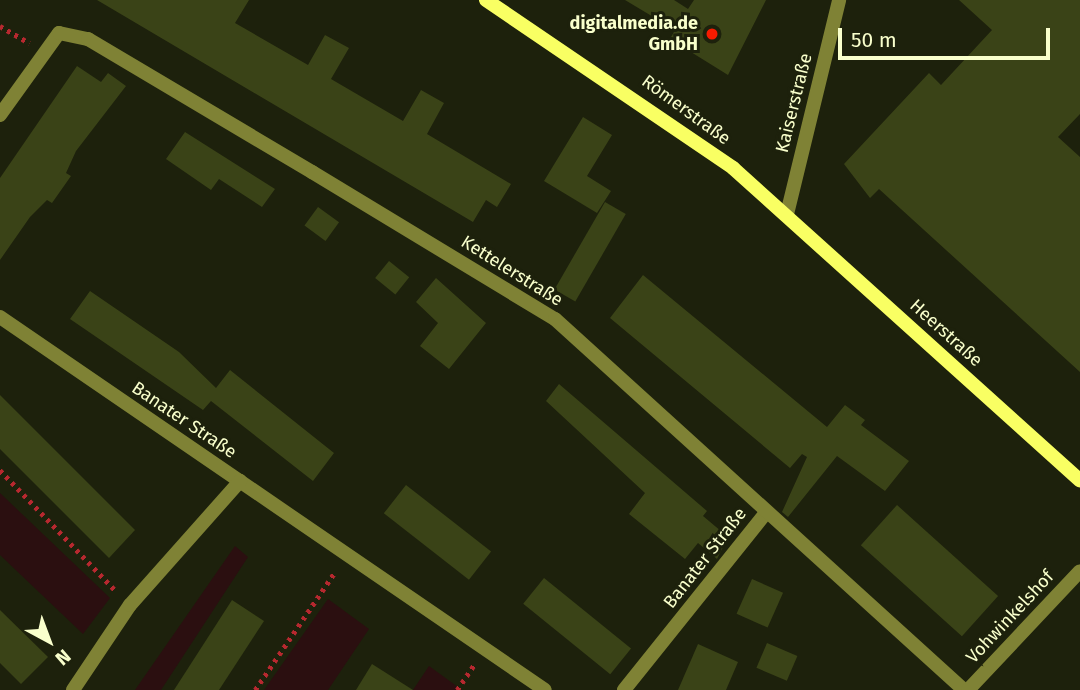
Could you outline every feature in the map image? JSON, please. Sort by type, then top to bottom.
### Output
[{"type":"main road","name":"Römerstraße","points":[[486,0],[669,120],[787,214]]},
{"type":"main road","name":"Heerstraße","points":[[787,214],[1080,480]]},
{"type":"street","name":"Kaiserstraße","points":[[787,214],[839,0]]},
{"type":"street","name":"Kettelerstraße","points":[[0,115],[42,50],[59,33],[88,39],[555,319],[764,515],[966,690]]},
{"type":"street","name":"Banater Straße","points":[[0,317],[545,690]]},
{"type":"street","points":[[73,690],[130,605],[240,481]]},
{"type":"street","name":"Banater Straße","points":[[624,690],[764,515]]},
{"type":"street","name":"Vohwinkelshof","points":[[966,690],[1080,571]]},
{"type":"path","points":[[0,26],[42,50]]},
{"type":"path","points":[[0,470],[130,605]]},
{"type":"path","points":[[255,690],[347,555]]},
{"type":"path","points":[[457,690],[485,649]]},
{"type":"shaded area","points":[[0,493],[110,598],[83,634],[0,555]]},
{"type":"shaded area","points":[[235,546],[248,557],[161,690],[135,690]]},
{"type":"shaded area","points":[[328,599],[369,629],[328,690],[264,690]]},
{"type":"shaded area","points":[[429,666],[462,690],[413,690]]},
{"type":"building","points":[[97,0],[249,0],[235,23],[308,65],[325,35],[349,48],[331,79],[403,121],[421,90],[444,103],[427,134],[511,184],[497,207],[486,200],[473,222]]},
{"type":"building","name":"digitalmedia.de GmbH","points":[[625,0],[674,0],[688,9],[694,0],[766,0],[728,75],[670,39],[675,30]]},
{"type":"building","points":[[959,0],[1080,0],[1080,114],[1058,137],[1080,157],[1080,372],[879,189],[870,198],[844,164],[929,73],[941,85],[992,30]]},
{"type":"building","points":[[77,66],[101,82],[108,73],[126,86],[76,151],[66,173],[71,176],[52,203],[47,200],[30,217],[0,260],[0,178]]},
{"type":"building","points":[[583,117],[612,135],[587,176],[611,191],[597,213],[544,181]]},
{"type":"building","points":[[185,132],[275,189],[262,207],[219,179],[211,190],[166,159]]},
{"type":"building","points":[[605,202],[626,214],[575,301],[554,289]]},
{"type":"building","points":[[318,207],[339,222],[326,241],[304,226]]},
{"type":"building","points":[[389,261],[409,277],[395,294],[375,278]]},
{"type":"building","points":[[643,275],[827,427],[845,405],[865,420],[861,425],[909,461],[885,491],[837,456],[788,517],[782,512],[807,457],[802,454],[790,468],[610,318]]},
{"type":"building","points":[[436,278],[486,323],[449,369],[420,346],[438,323],[416,302]]},
{"type":"building","points":[[90,291],[179,352],[216,388],[230,370],[334,453],[313,481],[211,401],[203,410],[70,319]]},
{"type":"building","points":[[559,384],[707,511],[703,516],[728,537],[717,559],[698,543],[685,559],[629,514],[645,493],[546,401]]},
{"type":"building","points":[[0,395],[135,530],[109,558],[0,449]]},
{"type":"building","points":[[406,485],[491,551],[469,580],[384,513]]},
{"type":"building","points":[[897,505],[998,596],[962,636],[861,545]]},
{"type":"building","points":[[544,578],[631,648],[610,674],[523,604]]},
{"type":"building","points":[[752,579],[783,593],[768,628],[737,614]]},
{"type":"building","points":[[232,600],[264,621],[219,690],[174,690]]},
{"type":"building","points":[[0,610],[48,657],[21,684],[0,663]]},
{"type":"building","points":[[767,643],[797,656],[787,681],[756,668]]},
{"type":"building","points":[[698,644],[738,662],[726,690],[678,690]]},
{"type":"building","points":[[372,664],[413,690],[356,690]]},
{"type":"place","name":"digitalmedia.de GmbH","points":[[712,34]]}]
